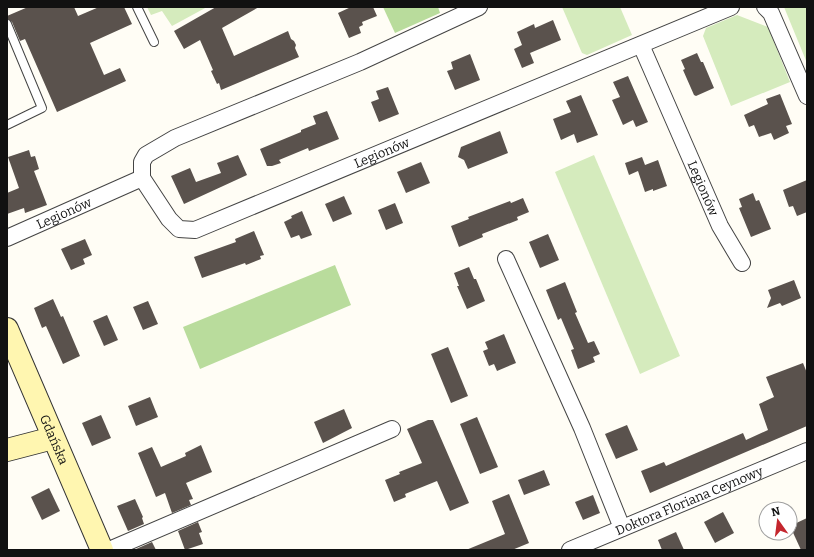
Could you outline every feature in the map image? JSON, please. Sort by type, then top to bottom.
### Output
[{"type":"main road","name":"Gdańska","points":[[7,329],[102,550]]},
{"type":"main road","points":[[7,450],[53,438]]},
{"type":"street","points":[[142,178],[142,162],[146,155],[176,138],[360,62],[479,7]]},
{"type":"street","name":"Legionów","points":[[7,238],[142,178],[169,219],[179,229],[195,230],[731,7]]},
{"type":"street","points":[[764,7],[771,13],[807,96]]},
{"type":"street","name":"Legionów","points":[[641,45],[720,226],[742,264]]},
{"type":"street","points":[[506,259],[582,428],[622,528]]},
{"type":"street","points":[[109,550],[392,429]]},
{"type":"street","name":"Doktora Floriana Ceynowy","points":[[570,550],[807,451]]},
{"type":"lane","points":[[137,7],[154,42]]},
{"type":"lane","points":[[7,24],[42,108],[7,125]]},
{"type":"green space","points":[[147,7],[207,7],[172,26],[162,11],[151,15]]},
{"type":"green space","points":[[383,7],[438,7],[440,13],[395,33]]},
{"type":"green space","points":[[562,7],[620,7],[632,35],[587,55],[582,53]]},
{"type":"green space","points":[[784,7],[807,7],[807,63]]},
{"type":"green space","points":[[737,15],[768,27],[790,82],[731,106],[703,36],[706,28]]},
{"type":"green space","points":[[594,155],[680,356],[640,374],[555,172]]},
{"type":"green space","points":[[335,265],[351,305],[200,369],[183,327]]},
{"type":"building","points":[[28,7],[74,7],[78,16],[99,7],[124,7],[132,24],[90,43],[104,75],[120,68],[126,81],[57,112],[25,39],[20,41],[12,22],[7,19],[7,16]]},
{"type":"building","points":[[216,7],[259,7],[222,28],[234,56],[288,31],[291,39],[296,45],[295,48],[299,57],[221,90],[219,83],[217,84],[211,71],[213,70],[200,40],[184,49],[174,31]]},
{"type":"building","points":[[351,7],[373,7],[377,16],[362,22],[363,25],[359,27],[361,33],[349,38],[338,13]]},
{"type":"building","points":[[553,20],[561,40],[530,53],[534,63],[522,68],[514,49],[522,45],[517,32],[534,24],[535,28]]},
{"type":"building","points":[[697,53],[701,62],[703,62],[714,88],[696,96],[694,95],[683,70],[685,69],[681,60]]},
{"type":"building","points":[[470,54],[480,80],[455,90],[447,71],[453,69],[451,62]]},
{"type":"building","points":[[628,76],[648,122],[636,127],[633,120],[623,125],[612,100],[620,97],[613,82]]},
{"type":"building","points":[[388,87],[399,114],[379,122],[371,102],[379,99],[376,91]]},
{"type":"building","points":[[780,94],[792,124],[786,126],[789,133],[774,140],[771,133],[759,137],[754,125],[749,127],[744,115],[768,104],[766,99]]},
{"type":"building","points":[[581,95],[598,135],[577,143],[574,134],[561,140],[553,119],[571,112],[566,101]]},
{"type":"building","points":[[327,111],[339,139],[309,151],[308,148],[279,160],[281,163],[267,166],[260,149],[316,124],[313,116]]},
{"type":"building","points":[[500,131],[508,153],[468,169],[464,160],[458,157],[461,147]]},
{"type":"building","points":[[29,150],[31,157],[35,156],[39,169],[34,171],[47,205],[25,213],[24,208],[7,214],[7,193],[19,188],[8,157]]},
{"type":"building","points":[[238,155],[247,175],[184,204],[171,176],[190,168],[196,182],[221,173],[217,163]]},
{"type":"building","points":[[642,157],[645,165],[658,160],[667,186],[645,192],[638,171],[629,175],[625,163]]},
{"type":"building","points":[[421,162],[430,183],[406,193],[397,172]]},
{"type":"building","points":[[807,180],[807,212],[797,216],[793,206],[789,207],[783,190]]},
{"type":"building","points":[[753,193],[756,201],[759,200],[771,229],[751,237],[739,208],[742,207],[739,199]]},
{"type":"building","points":[[344,196],[352,214],[333,222],[325,204]]},
{"type":"building","points":[[523,198],[529,212],[517,217],[518,220],[482,234],[483,237],[459,247],[451,226],[469,219],[468,217],[510,201],[511,203]]},
{"type":"building","points":[[395,203],[403,223],[386,230],[378,210]]},
{"type":"building","points":[[302,211],[312,235],[301,239],[299,235],[291,238],[284,222],[292,218],[291,216]]},
{"type":"building","points":[[254,231],[264,255],[260,256],[261,259],[202,278],[194,257],[236,242],[235,239]]},
{"type":"building","points":[[548,234],[559,260],[540,268],[529,242]]},
{"type":"building","points":[[85,239],[92,255],[83,259],[85,264],[71,270],[61,249]]},
{"type":"building","points":[[469,267],[474,279],[476,279],[485,301],[467,309],[457,286],[459,286],[454,273]]},
{"type":"building","points":[[794,280],[801,298],[782,306],[780,303],[767,308],[771,298],[768,290]]},
{"type":"building","points":[[565,282],[577,312],[575,313],[588,343],[594,341],[600,354],[593,357],[595,362],[578,369],[571,350],[574,349],[561,318],[558,320],[546,290]]},
{"type":"building","points":[[53,299],[61,317],[63,316],[80,356],[63,364],[46,326],[42,328],[34,308]]},
{"type":"building","points":[[148,301],[158,324],[143,330],[133,307]]},
{"type":"building","points":[[107,315],[118,340],[104,346],[93,321]]},
{"type":"building","points":[[504,334],[516,363],[497,371],[494,364],[489,366],[483,351],[488,349],[485,342]]},
{"type":"building","points":[[448,347],[468,396],[451,403],[431,354]]},
{"type":"building","points":[[803,363],[807,373],[807,426],[650,493],[641,471],[664,462],[666,466],[743,433],[746,440],[768,430],[759,404],[774,397],[766,377]]},
{"type":"building","points":[[150,397],[158,417],[136,426],[128,406]]},
{"type":"building","points":[[344,409],[352,428],[323,443],[314,422]]},
{"type":"building","points":[[101,415],[111,438],[92,446],[82,423]]},
{"type":"building","points":[[477,417],[498,467],[480,474],[460,424]]},
{"type":"building","points":[[428,420],[433,420],[469,503],[450,511],[437,481],[405,494],[406,497],[394,502],[385,480],[400,474],[399,472],[422,463],[407,429]]},
{"type":"building","points":[[627,425],[638,450],[616,459],[605,434]]},
{"type":"building","points":[[201,445],[212,472],[186,483],[193,499],[189,500],[191,505],[172,513],[165,493],[156,497],[138,453],[152,447],[161,467],[186,456],[185,453]]},
{"type":"building","points":[[544,470],[550,485],[524,495],[518,480]]},
{"type":"building","points":[[49,488],[60,511],[42,520],[31,497]]},
{"type":"building","points":[[509,494],[529,543],[512,550],[466,550],[505,534],[492,501]]},
{"type":"building","points":[[593,495],[600,513],[583,520],[575,502]]},
{"type":"building","points":[[135,499],[143,517],[144,524],[128,531],[117,506]]},
{"type":"building","points":[[723,512],[734,533],[715,543],[704,522]]},
{"type":"building","points":[[807,518],[807,550],[801,550],[797,541],[798,522]]},
{"type":"building","points":[[198,522],[202,532],[199,533],[203,544],[185,550],[178,531]]},
{"type":"building","points":[[676,532],[684,550],[662,550],[658,540]]},
{"type":"building","points":[[152,542],[156,550],[136,549]]}]
